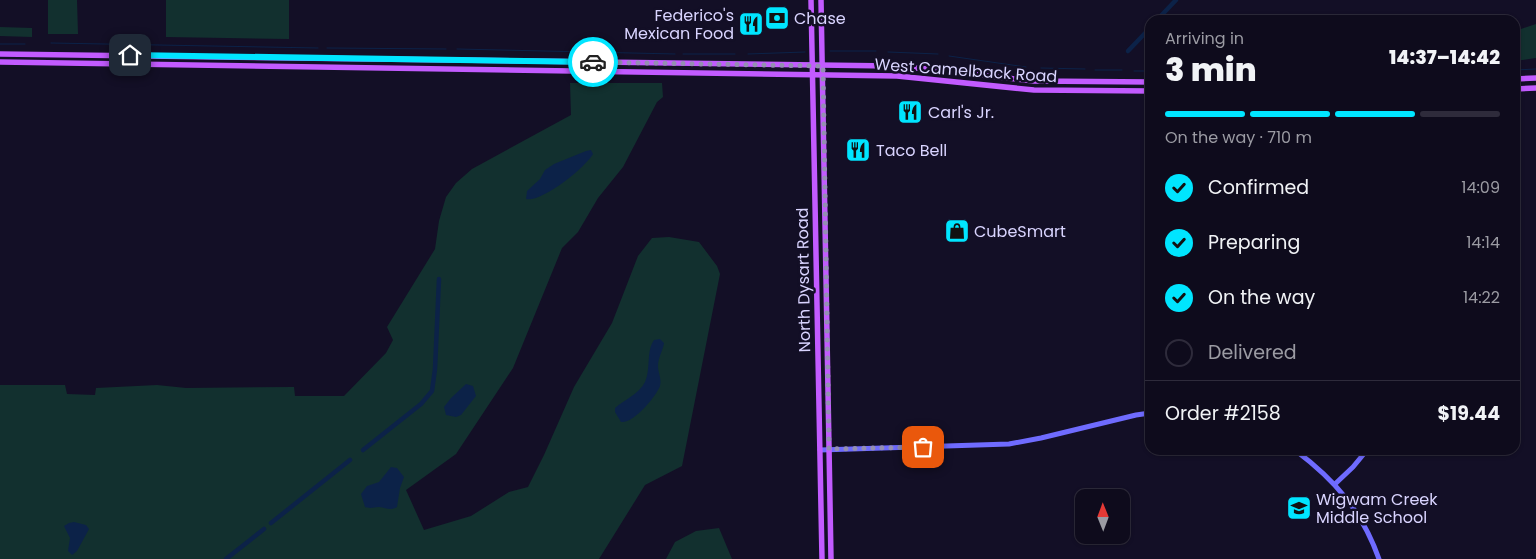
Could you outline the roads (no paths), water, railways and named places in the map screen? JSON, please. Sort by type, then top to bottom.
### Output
[{"type":"main road","name":"North Dysart Road","points":[[811,0],[822,559]]},
{"type":"main road","name":"North Dysart Road","points":[[821,0],[831,559]]},
{"type":"main road","name":"West Camelback Road","points":[[0,54],[911,67],[1034,81],[1145,82]]},
{"type":"main road","points":[[38,54],[38,62]]},
{"type":"main road","points":[[364,59],[364,67]]},
{"type":"main road","points":[[451,60],[451,68]]},
{"type":"main road","name":"West Camelback Road","points":[[0,62],[898,76],[1034,90],[1145,91]]},
{"type":"main road","points":[[678,64],[678,72]]},
{"type":"main road","points":[[1520,79],[1536,78]]},
{"type":"main road","points":[[1520,89],[1536,88]]},
{"type":"street","points":[[942,80],[943,70]]},
{"type":"street","points":[[820,450],[1009,444],[1145,414]]},
{"type":"street","points":[[1302,455],[1335,484],[1348,501],[1372,542],[1379,559]]},
{"type":"street","points":[[1335,484],[1353,467],[1362,455]]},
{"type":"water","points":[[591,150],[593,154],[581,168],[562,183],[542,196],[526,199],[527,191],[540,179],[545,170],[554,164]]},
{"type":"water","points":[[660,339],[664,343],[658,363],[661,381],[658,391],[638,414],[632,419],[621,422],[615,412],[615,408],[635,393],[645,382],[652,344],[654,340]]},
{"type":"water","points":[[466,384],[473,386],[476,396],[461,415],[456,417],[446,415],[444,407]]},
{"type":"water","points":[[391,467],[397,468],[404,477],[397,507],[390,509],[365,507],[361,494],[367,486],[379,482]]},
{"type":"water","points":[[74,522],[86,525],[89,529],[77,551],[72,555],[68,551],[70,538],[64,526]]},
{"type":"waterway","points":[[1162,15],[1176,0]]},
{"type":"waterway","points":[[1128,51],[1145,33]]},
{"type":"waterway","points":[[51,43],[318,48]]},
{"type":"waterway","points":[[0,44],[25,44]]},
{"type":"waterway","points":[[327,48],[446,49]]},
{"type":"waterway","points":[[457,49],[675,54]]},
{"type":"waterway","points":[[830,51],[876,51]]},
{"type":"waterway","points":[[748,54],[805,52]]},
{"type":"waterway","points":[[888,52],[938,54]]},
{"type":"waterway","points":[[683,54],[735,54]]},
{"type":"waterway","points":[[949,56],[1026,67]]},
{"type":"waterway","points":[[1041,68],[1085,69]]},
{"type":"waterway","points":[[1520,70],[1536,69]]},
{"type":"waterway","points":[[1095,70],[1122,70]]},
{"type":"waterway","points":[[1134,71],[1145,71]]},
{"type":"waterway","points":[[363,450],[421,404],[432,391],[435,369],[439,279]]},
{"type":"waterway","points":[[271,523],[350,460]]},
{"type":"waterway","points":[[226,559],[264,529]]},
{"type":"place","name":"Chase","points":[[777,18]]},
{"type":"place","name":"Federico's Mexican Food","points":[[751,24]]},
{"type":"place","name":"Carl's Jr.","points":[[910,112]]},
{"type":"place","name":"Taco Bell","points":[[858,150]]},
{"type":"place","name":"CubeSmart","points":[[957,231]]},
{"type":"place","name":"Wigwam Creek Middle School","points":[[1299,508]]}]
